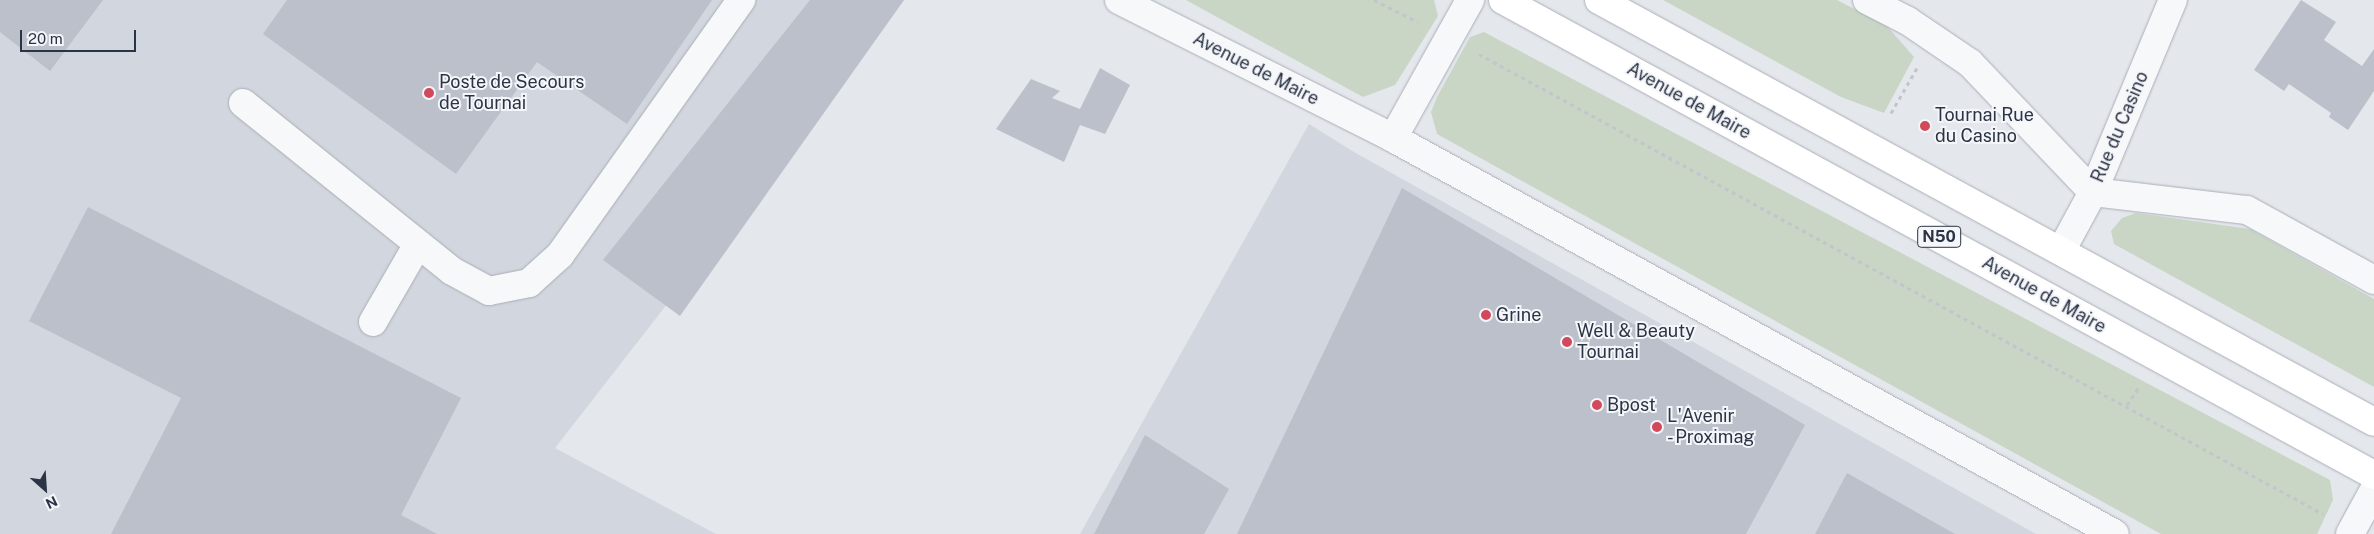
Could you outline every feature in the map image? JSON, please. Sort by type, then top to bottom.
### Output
[{"type":"main road","name":"Avenue de Maire","points":[[1503,0],[2374,475]]},
{"type":"main road","name":"N50","points":[[1599,0],[2374,422]]},
{"type":"street","points":[[243,103],[452,271],[489,291],[529,283],[560,255],[741,0]]},
{"type":"street","name":"Avenue de Maire","points":[[1119,0],[1392,138],[2116,534]]},
{"type":"street","points":[[1392,138],[1470,0]]},
{"type":"street","points":[[1867,0],[1934,39],[1970,63],[2093,192],[2247,210],[2374,280]]},
{"type":"street","name":"Rue du Casino","points":[[2062,251],[2093,192],[2173,0]]},
{"type":"street","points":[[373,322],[418,244]]},
{"type":"street","points":[[2351,532],[2374,490]]},
{"type":"path","points":[[1374,0],[1449,38],[2351,532]]},
{"type":"path","points":[[1891,113],[1934,39]]},
{"type":"shaded area","points":[[0,0],[904,0],[555,448],[716,534],[0,534]]},
{"type":"shaded area","points":[[1309,124],[1354,152],[2036,534],[1080,534]]},
{"type":"green space","points":[[1186,0],[1434,0],[1438,16],[1395,85],[1363,97]]},
{"type":"green space","points":[[1663,0],[1837,0],[1887,26],[1914,57],[1884,113],[1841,97]]},
{"type":"green space","points":[[1484,32],[2330,480],[2333,500],[2317,534],[2161,534],[1437,134],[1431,112],[1437,97],[1470,37]]},
{"type":"green space","points":[[2136,213],[2250,229],[2374,299],[2374,387],[2114,244],[2111,231],[2122,218]]},
{"type":"building","points":[[0,0],[103,0],[50,71],[0,32]]},
{"type":"building","name":"Poste de Secours de Tournai","points":[[287,0],[712,0],[627,124],[537,62],[456,174],[263,34]]},
{"type":"building","points":[[810,0],[904,0],[680,316],[603,260]]},
{"type":"building","points":[[2301,0],[2336,22],[2324,40],[2362,66],[2374,49],[2374,91],[2348,130],[2329,117],[2331,113],[2289,84],[2284,91],[2254,70]]},
{"type":"building","points":[[1100,68],[1130,85],[1105,134],[1080,125],[1064,162],[996,129],[1031,79],[1060,91],[1052,98],[1080,109]]},
{"type":"building","points":[[1402,188],[1805,425],[1746,534],[1237,534]]},
{"type":"building","points":[[88,207],[461,398],[401,515],[437,534],[111,534],[181,398],[29,321]]},
{"type":"building","points":[[1145,435],[1229,489],[1204,534],[1094,534]]},
{"type":"building","points":[[1847,473],[1955,534],[1815,534]]},
{"type":"place","name":"Poste de Secours de Tournai","points":[[429,93]]},
{"type":"place","name":"Tournai Rue du Casino","points":[[1925,126]]},
{"type":"place","name":"Grine","points":[[1486,315]]},
{"type":"place","name":"Well & Beauty Tournai","points":[[1567,342]]},
{"type":"place","name":"Bpost","points":[[1597,405]]},
{"type":"place","name":"L'Avenir - Proximag","points":[[1657,427]]}]
